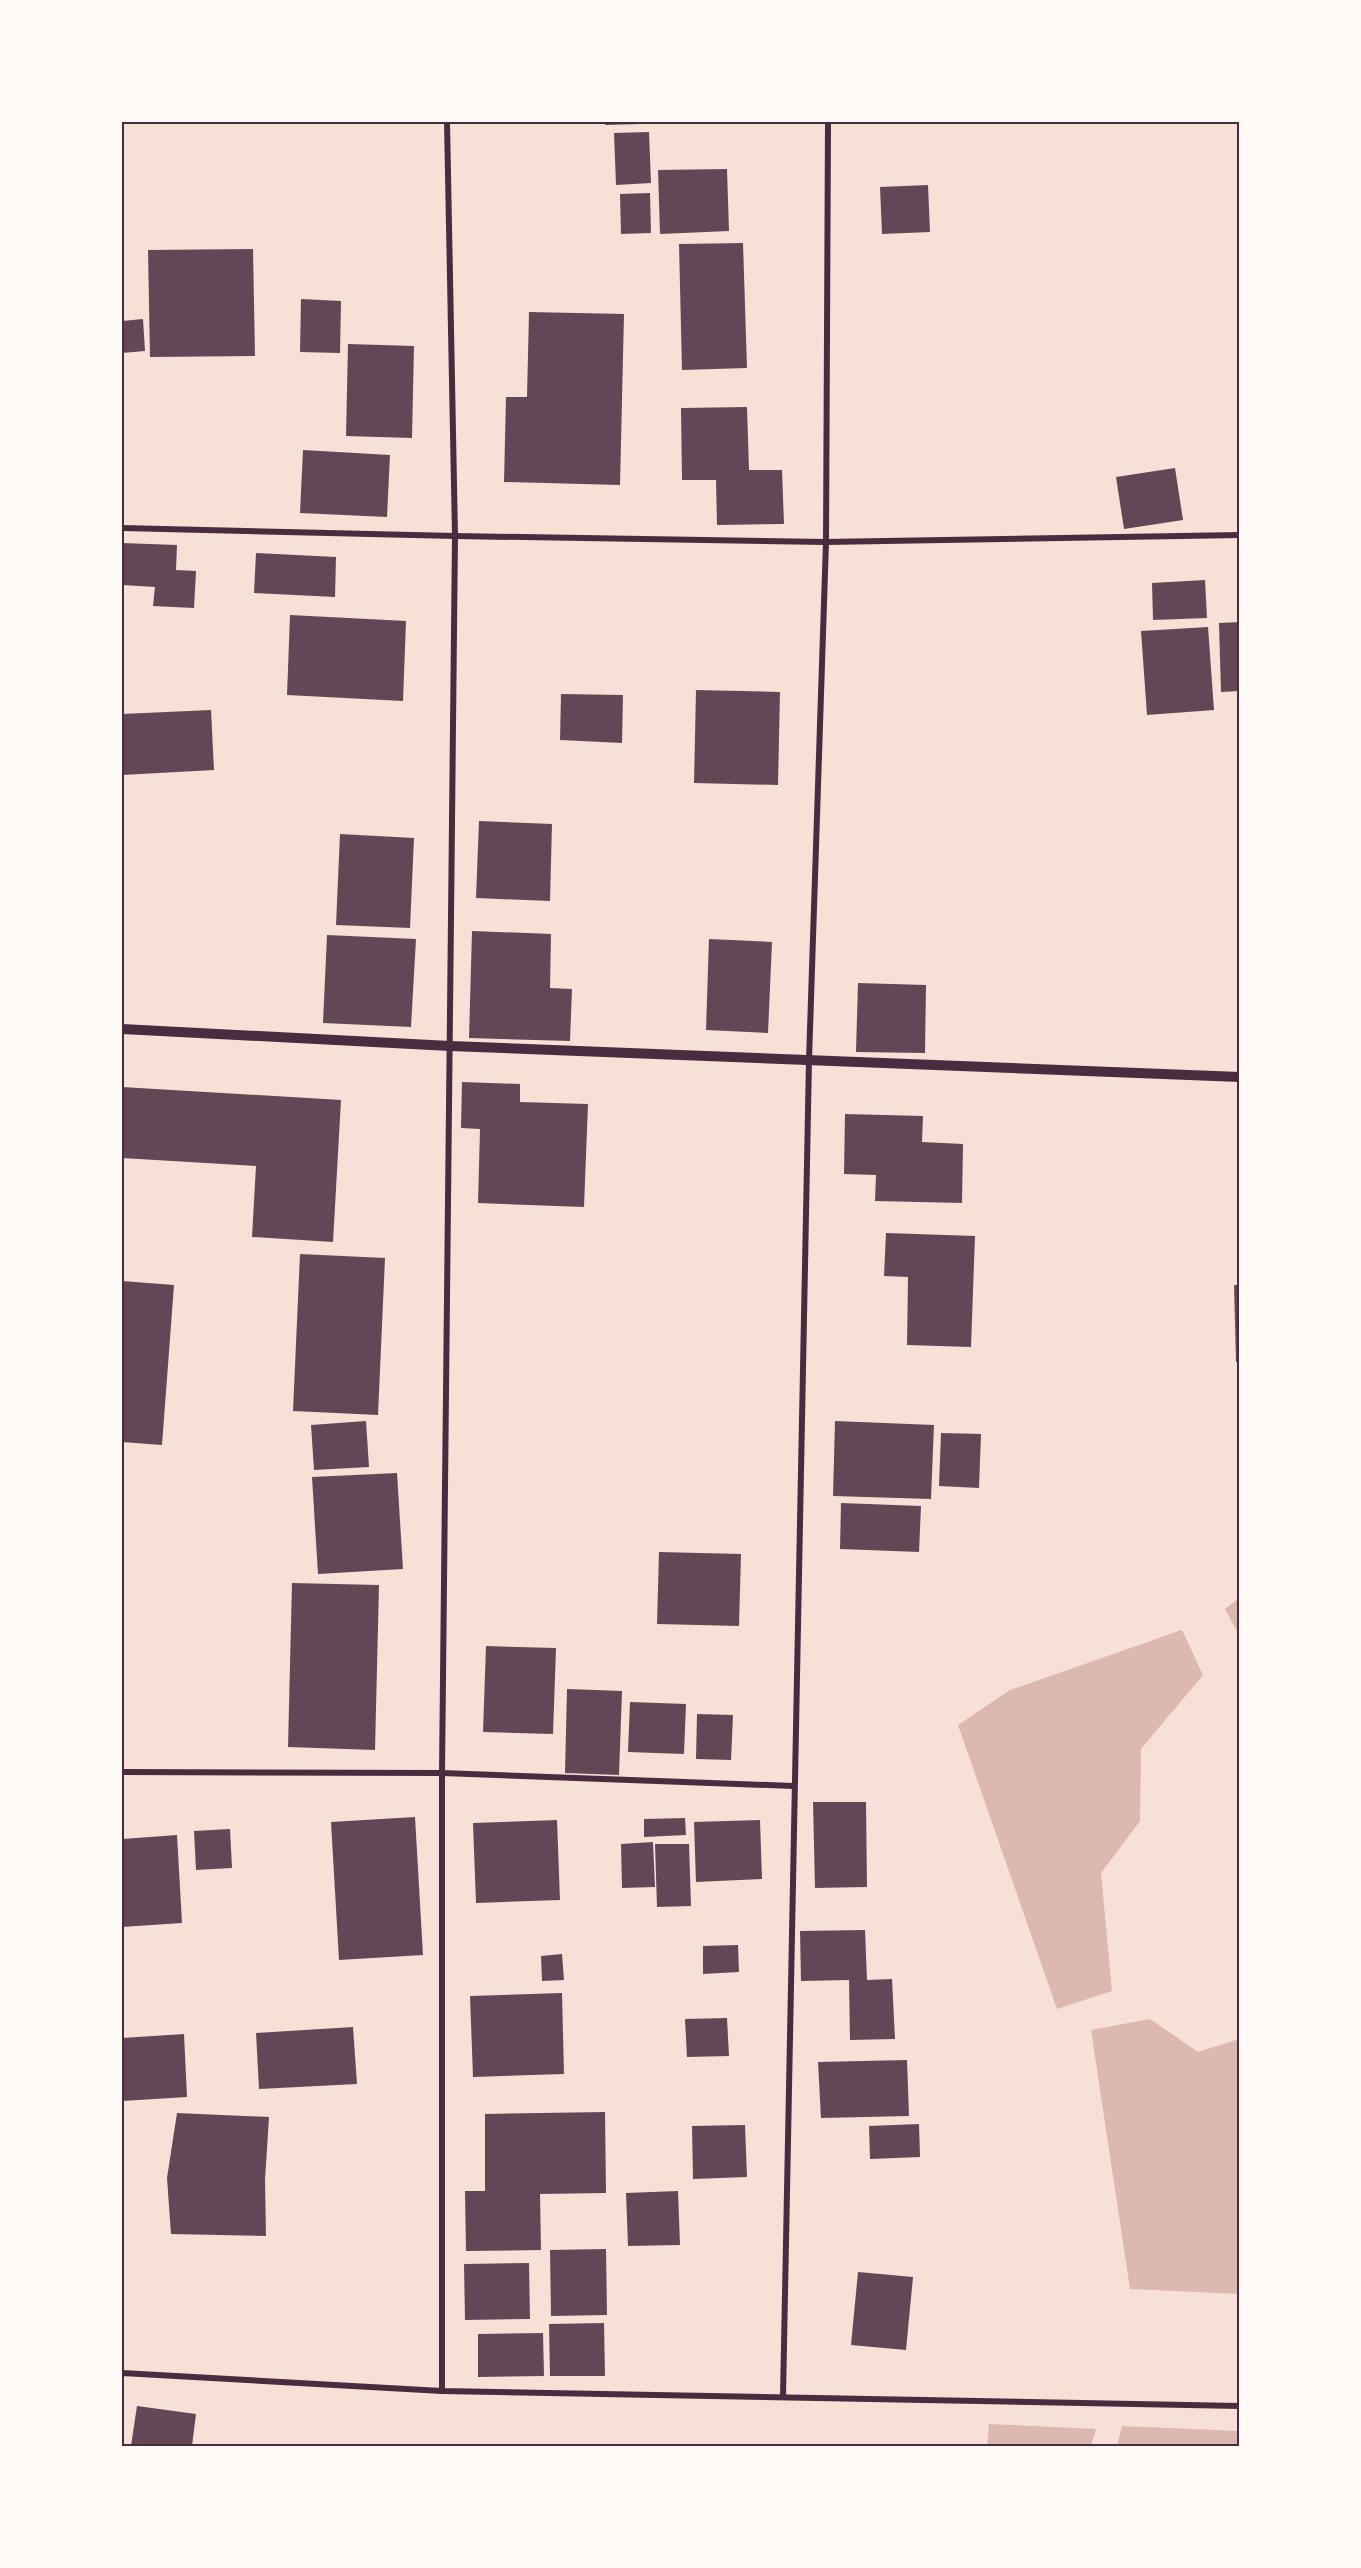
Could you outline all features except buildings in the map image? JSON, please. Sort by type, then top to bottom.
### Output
[{"type":"street","points":[[442,2391],[442,1773],[455,536],[447,122]]},
{"type":"street","points":[[783,2397],[809,1060],[826,542],[828,122]]},
{"type":"street","points":[[122,528],[826,542],[1239,536]]},
{"type":"street","points":[[122,1029],[450,1046],[1239,1077]]},
{"type":"street","points":[[122,1772],[442,1773],[794,1786]]},
{"type":"street","points":[[122,2373],[442,2391],[1239,2406]]},
{"type":"shaded area","points":[[1239,1598],[1239,1635],[1225,1609]]},
{"type":"shaded area","points":[[1182,1630],[1203,1675],[1141,1749],[1140,1821],[1101,1873],[1112,1991],[1057,2009],[958,1725],[1010,1690]]},
{"type":"shaded area","points":[[1150,2019],[1198,2052],[1239,2039],[1239,2294],[1130,2289],[1091,2030]]},
{"type":"shaded area","points":[[989,2424],[1096,2429],[1091,2446],[987,2446]]},
{"type":"shaded area","points":[[1122,2426],[1239,2431],[1239,2446],[1117,2446]]}]
